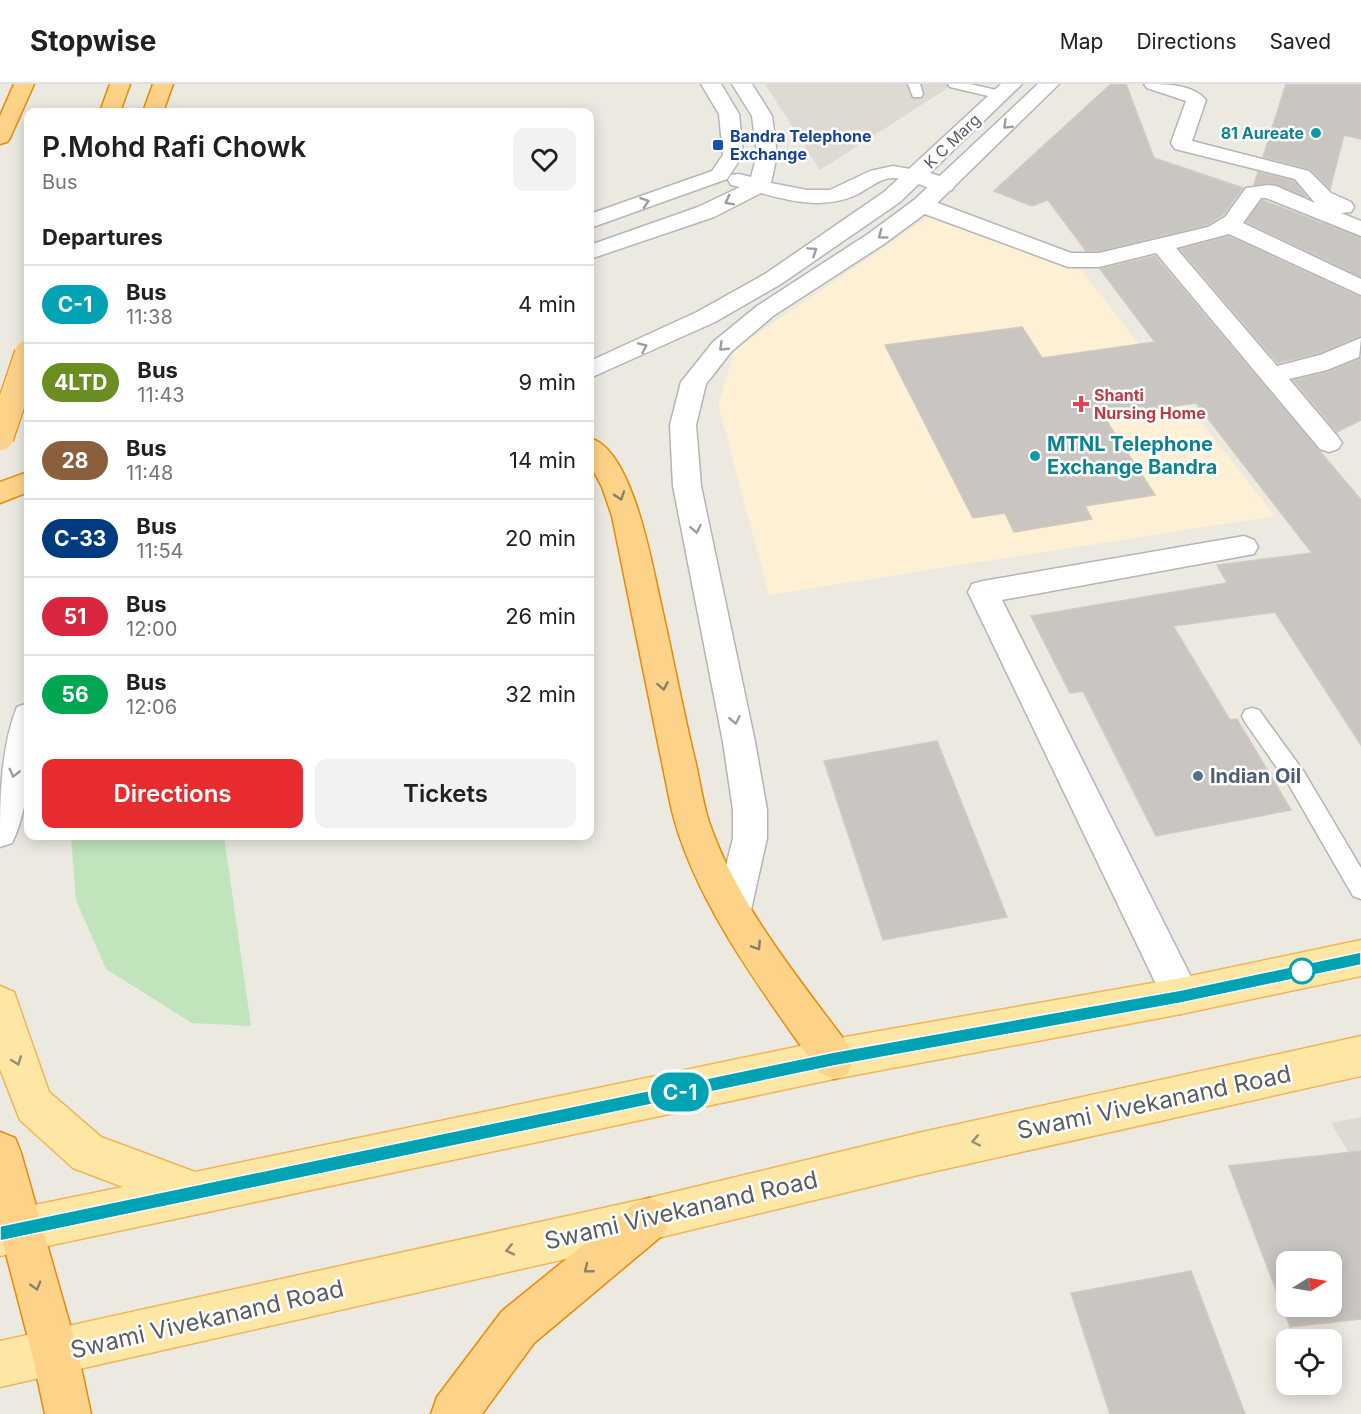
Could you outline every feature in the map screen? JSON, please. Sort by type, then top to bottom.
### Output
[{"type":"highway","points":[[0,138],[24,84]]},
{"type":"highway","points":[[111,108],[120,84]]},
{"type":"highway","points":[[154,108],[163,84]]},
{"type":"highway","points":[[0,437],[24,366]]},
{"type":"highway","points":[[594,453],[620,492],[653,630],[670,725],[692,820],[709,864],[734,910],[796,1006],[834,1059]]},
{"type":"highway","points":[[0,493],[24,484]]},
{"type":"highway","points":[[0,1153],[10,1232],[55,1353],[68,1414]]},
{"type":"highway","points":[[454,1414],[518,1327],[649,1219]]},
{"type":"main road","points":[[10,1232],[834,1059],[1181,996],[1361,958]]},
{"type":"main road","points":[[0,1005],[12,1048],[34,1106],[88,1153],[193,1192]]},
{"type":"main road","name":"Swami Vivekanand Road","points":[[0,1364],[649,1219],[918,1154],[1361,1056]]},
{"type":"street","points":[[711,84],[729,114],[733,155],[720,175]]},
{"type":"street","points":[[742,84],[762,116],[767,155],[760,185]]},
{"type":"street","name":"K C Marg","points":[[734,910],[750,838],[750,810],[737,730],[687,486],[683,425],[694,382],[722,347],[757,318],[876,239],[922,205],[1049,84]]},
{"type":"street","points":[[1154,84],[1191,95],[1196,100],[1182,145],[1302,175],[1323,198],[1361,214]]},
{"type":"street","name":"K C Marg","points":[[594,368],[706,317],[773,279],[892,197],[1006,90]]},
{"type":"street","points":[[594,220],[720,175],[818,197],[833,196],[847,191],[882,174],[901,173],[944,185]]},
{"type":"street","points":[[594,251],[706,212],[760,185]]},
{"type":"street","points":[[922,205],[1068,260],[1099,260],[1216,232],[1228,225],[1254,193],[1262,190],[1361,229]]},
{"type":"street","points":[[1228,225],[1361,288]]},
{"type":"street","points":[[1161,246],[1329,443]]},
{"type":"street","points":[[1271,375],[1323,364],[1347,355],[1361,346]]},
{"type":"street","points":[[0,403],[24,395]]},
{"type":"street","points":[[1181,996],[983,592],[1244,547]]},
{"type":"street","points":[[0,832],[24,733]]},
{"type":"lane","points":[[954,84],[1006,90]]},
{"type":"lane","points":[[1252,716],[1269,736],[1309,799],[1361,890]]},
{"type":"shaded area","points":[[765,84],[954,84],[820,170]]},
{"type":"shaded area","points":[[957,214],[1073,260],[1275,516],[769,595],[718,405],[735,349],[927,218]]},
{"type":"shaded area","points":[[1361,1117],[1361,1173],[1331,1123]]},
{"type":"green space","points":[[71,840],[225,840],[251,1026],[192,1023],[106,969],[76,900]]},
{"type":"building","points":[[1111,84],[1126,84],[1154,158],[1243,188],[1223,215],[1207,225],[1099,251],[1086,251],[1048,200],[1032,206],[994,191]]},
{"type":"building","name":"81 Aureate","points":[[1286,84],[1361,84],[1361,139],[1344,135],[1330,189],[1310,169],[1263,157]]},
{"type":"building","points":[[1258,172],[1294,181],[1307,197],[1276,184],[1254,185]]},
{"type":"building","points":[[1262,200],[1361,238],[1361,277],[1246,222]]},
{"type":"building","points":[[1229,236],[1361,297],[1361,336],[1319,353],[1278,363],[1180,249]]},
{"type":"building","points":[[1155,256],[1361,500],[1361,745],[1275,612],[1173,626],[1230,720],[1237,719],[1291,810],[1156,836],[1083,691],[1070,693],[1031,616],[1227,583],[1217,565],[1312,553],[1196,403],[1104,417],[1155,495],[1085,506],[1092,519],[1014,532],[1005,513],[973,518],[885,345],[1022,327],[1042,358],[1155,342],[1100,269]]},
{"type":"building","points":[[1361,358],[1361,420],[1337,432],[1293,380],[1328,372]]},
{"type":"building","points":[[937,741],[1007,917],[883,940],[824,761]]},
{"type":"building","points":[[1361,1151],[1361,1319],[1290,1327],[1286,1317],[1342,1317],[1342,1251],[1276,1251],[1276,1290],[1229,1166]]},
{"type":"building","points":[[1191,1271],[1245,1414],[1110,1414],[1071,1293]]},
{"type":"bus line","name":"C-1","points":[[0,1234],[834,1059],[1181,996],[1361,958]]},
{"type":"place","name":"81 Aureate","points":[[1316,133]]},
{"type":"place","name":"Bandra Telephone Exchange","points":[[718,145]]},
{"type":"place","name":"Shanti Nursing Home","points":[[1081,404]]},
{"type":"place","name":"MTNL Telephone Exchange Bandra","points":[[1035,456]]},
{"type":"place","name":"Indian Oil","points":[[1198,776]]}]
